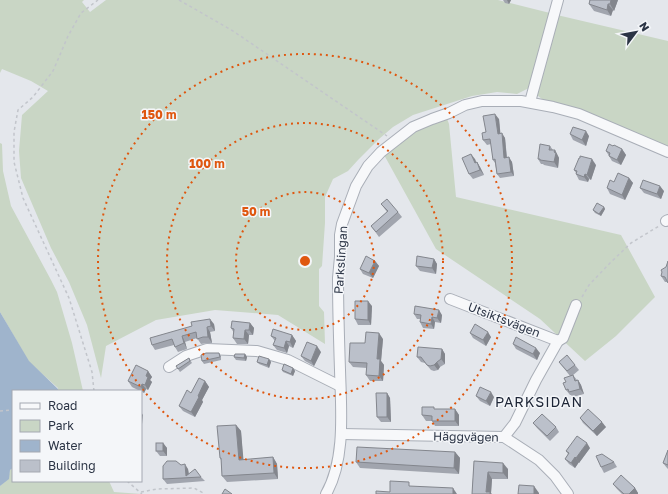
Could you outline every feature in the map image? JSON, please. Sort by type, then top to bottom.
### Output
[{"type":"street","points":[[530,102],[558,0]]},
{"type":"street","name":"Parkslingan","points":[[326,494],[330,488],[336,468],[341,434],[338,278],[340,235],[342,224],[356,186],[368,166],[381,152],[413,127],[465,105],[482,101],[515,101],[530,102],[579,114],[668,152]]},
{"type":"street","name":"Utsiktsvägen","points":[[450,299],[558,340]]},
{"type":"street","points":[[504,437],[516,423],[536,380],[558,340],[564,338],[576,305]]},
{"type":"street","points":[[169,367],[186,356],[207,349],[257,351],[288,360],[340,386]]},
{"type":"street","name":"Häggvägen","points":[[341,434],[504,437],[538,460],[555,476],[568,494]]},
{"type":"path","points":[[94,390],[92,372],[69,298],[22,198],[14,162],[14,132],[18,110],[33,97],[53,71],[68,36],[81,13],[98,0]]},
{"type":"path","points":[[179,0],[233,31],[394,141]]},
{"type":"path","points":[[576,305],[589,285],[631,243],[667,221]]},
{"type":"path","points":[[0,411],[12,410]]},
{"type":"path","points":[[128,482],[142,493],[158,489],[194,488],[205,494]]},
{"type":"green space","points":[[0,0],[84,0],[82,2],[90,12],[106,0],[498,0],[550,13],[529,88],[517,94],[497,92],[472,96],[413,115],[393,127],[379,139],[348,171],[333,179],[325,197],[322,266],[319,269],[319,306],[324,312],[325,344],[278,315],[215,310],[156,320],[106,346],[101,378],[87,325],[69,282],[51,248],[21,178],[19,151],[22,115],[48,91],[31,81],[2,69],[0,73]]},
{"type":"green space","points":[[557,15],[668,41],[668,148],[548,104],[537,95],[539,82]]},
{"type":"green space","points":[[446,116],[449,124],[456,197],[621,235],[655,297],[616,336],[585,361],[540,319],[436,249],[383,153],[413,131]]},
{"type":"green space","points":[[0,143],[2,144],[3,171],[11,206],[57,292],[72,343],[83,390],[58,390],[58,388],[29,362],[0,312]]},
{"type":"green space","points":[[12,469],[12,482],[109,482],[114,492],[142,494],[0,494],[0,486],[8,479],[10,470]]},
{"type":"water","points":[[0,312],[29,361],[58,390],[12,390],[12,469],[10,470],[9,479],[0,486]]},
{"type":"building","points":[[590,0],[611,0],[610,4],[608,4],[607,10],[589,4]]},
{"type":"building","points":[[495,114],[498,134],[502,133],[504,158],[509,157],[511,172],[497,174],[490,139],[483,140],[482,133],[486,132],[483,116]]},
{"type":"building","points":[[573,127],[586,131],[582,140],[570,134]]},
{"type":"building","points":[[540,144],[550,146],[549,150],[555,150],[554,152],[556,153],[554,162],[538,159]]},
{"type":"building","points":[[609,144],[622,149],[617,160],[609,156],[610,153],[606,151]]},
{"type":"building","points":[[471,154],[475,163],[477,162],[480,170],[469,174],[462,158]]},
{"type":"building","points":[[580,156],[592,159],[587,175],[585,174],[584,177],[576,174],[577,171],[574,170]]},
{"type":"building","points":[[618,173],[629,178],[622,195],[607,188],[610,180],[614,182]]},
{"type":"building","points":[[643,180],[660,186],[657,194],[640,188]]},
{"type":"building","points":[[387,199],[398,212],[376,232],[371,226],[388,211],[381,204]]},
{"type":"building","points":[[597,203],[604,207],[599,214],[593,210]]},
{"type":"building","points":[[366,256],[375,261],[369,273],[360,269]]},
{"type":"building","points":[[417,256],[434,259],[432,268],[416,266]]},
{"type":"building","points":[[668,261],[668,283],[665,277],[661,276],[661,270],[666,267]]},
{"type":"building","points":[[355,301],[368,301],[368,320],[355,319]]},
{"type":"building","points":[[415,306],[439,310],[437,318],[432,317],[431,324],[420,322],[421,315],[414,314]]},
{"type":"building","points":[[210,319],[211,326],[207,327],[208,337],[197,339],[196,332],[182,336],[184,343],[175,347],[172,339],[152,345],[150,338],[192,326],[191,322]]},
{"type":"building","points":[[232,321],[250,323],[249,330],[245,330],[244,339],[233,338],[234,329],[231,328]]},
{"type":"building","points":[[475,324],[488,332],[483,340],[470,333]]},
{"type":"building","points":[[273,329],[292,335],[290,342],[286,341],[284,348],[273,345],[276,338],[271,336]]},
{"type":"building","points":[[366,332],[379,333],[377,359],[380,359],[379,376],[366,375],[367,363],[349,362],[350,343],[365,343]]},
{"type":"building","points":[[516,337],[536,348],[533,354],[513,344]]},
{"type":"building","points":[[307,342],[317,346],[311,361],[301,356]]},
{"type":"building","points":[[418,347],[442,349],[441,359],[434,365],[427,365],[421,357],[417,357]]},
{"type":"building","points":[[206,353],[219,353],[220,357],[202,361],[201,355]]},
{"type":"building","points":[[235,354],[245,354],[244,358],[234,357]]},
{"type":"building","points":[[567,355],[575,365],[567,371],[559,362]]},
{"type":"building","points":[[259,356],[269,359],[267,365],[257,362]]},
{"type":"building","points":[[189,358],[190,361],[178,369],[176,366]]},
{"type":"building","points":[[284,364],[293,368],[291,374],[282,370]]},
{"type":"building","points":[[136,365],[148,371],[146,376],[148,377],[145,385],[142,384],[141,387],[128,381]]},
{"type":"building","points":[[573,375],[575,381],[578,380],[580,389],[569,392],[568,389],[566,390],[563,383],[566,382],[564,378]]},
{"type":"building","points":[[199,378],[205,381],[191,412],[179,406],[187,390],[191,393]]},
{"type":"building","points":[[480,387],[491,392],[486,401],[476,396]]},
{"type":"building","points":[[376,393],[387,393],[387,417],[377,417]]},
{"type":"building","points":[[422,407],[434,407],[434,409],[455,409],[455,421],[432,421],[432,416],[422,415]]},
{"type":"building","points":[[588,409],[602,422],[593,431],[580,418]]},
{"type":"building","points":[[542,414],[556,427],[547,436],[533,423]]},
{"type":"building","points":[[236,425],[239,460],[273,457],[274,473],[222,476],[217,426]]},
{"type":"building","points":[[577,436],[587,443],[571,463],[565,459],[569,453],[566,451]]},
{"type":"building","points":[[156,443],[163,443],[163,451],[156,451]]},
{"type":"building","points":[[357,447],[455,452],[454,468],[356,462]]},
{"type":"building","points":[[668,450],[668,465],[663,463]]},
{"type":"building","points":[[602,454],[614,462],[601,467],[596,456]]},
{"type":"building","points":[[167,461],[176,461],[181,465],[185,464],[186,476],[195,469],[201,477],[163,479],[163,466]]},
{"type":"building","points":[[474,461],[503,463],[503,473],[488,472],[486,492],[490,492],[490,494],[472,494]]},
{"type":"building","points":[[621,475],[635,488],[629,494],[624,494],[613,484]]},
{"type":"building","points":[[390,481],[409,482],[409,486],[453,488],[453,494],[376,494],[376,491],[390,492]]},
{"type":"building","points":[[519,485],[534,486],[534,494],[518,494]]},
{"type":"building","points":[[225,489],[232,494],[222,494]]},
{"type":"district","name":"PARKSIDAN","points":[[539,402]]}]
